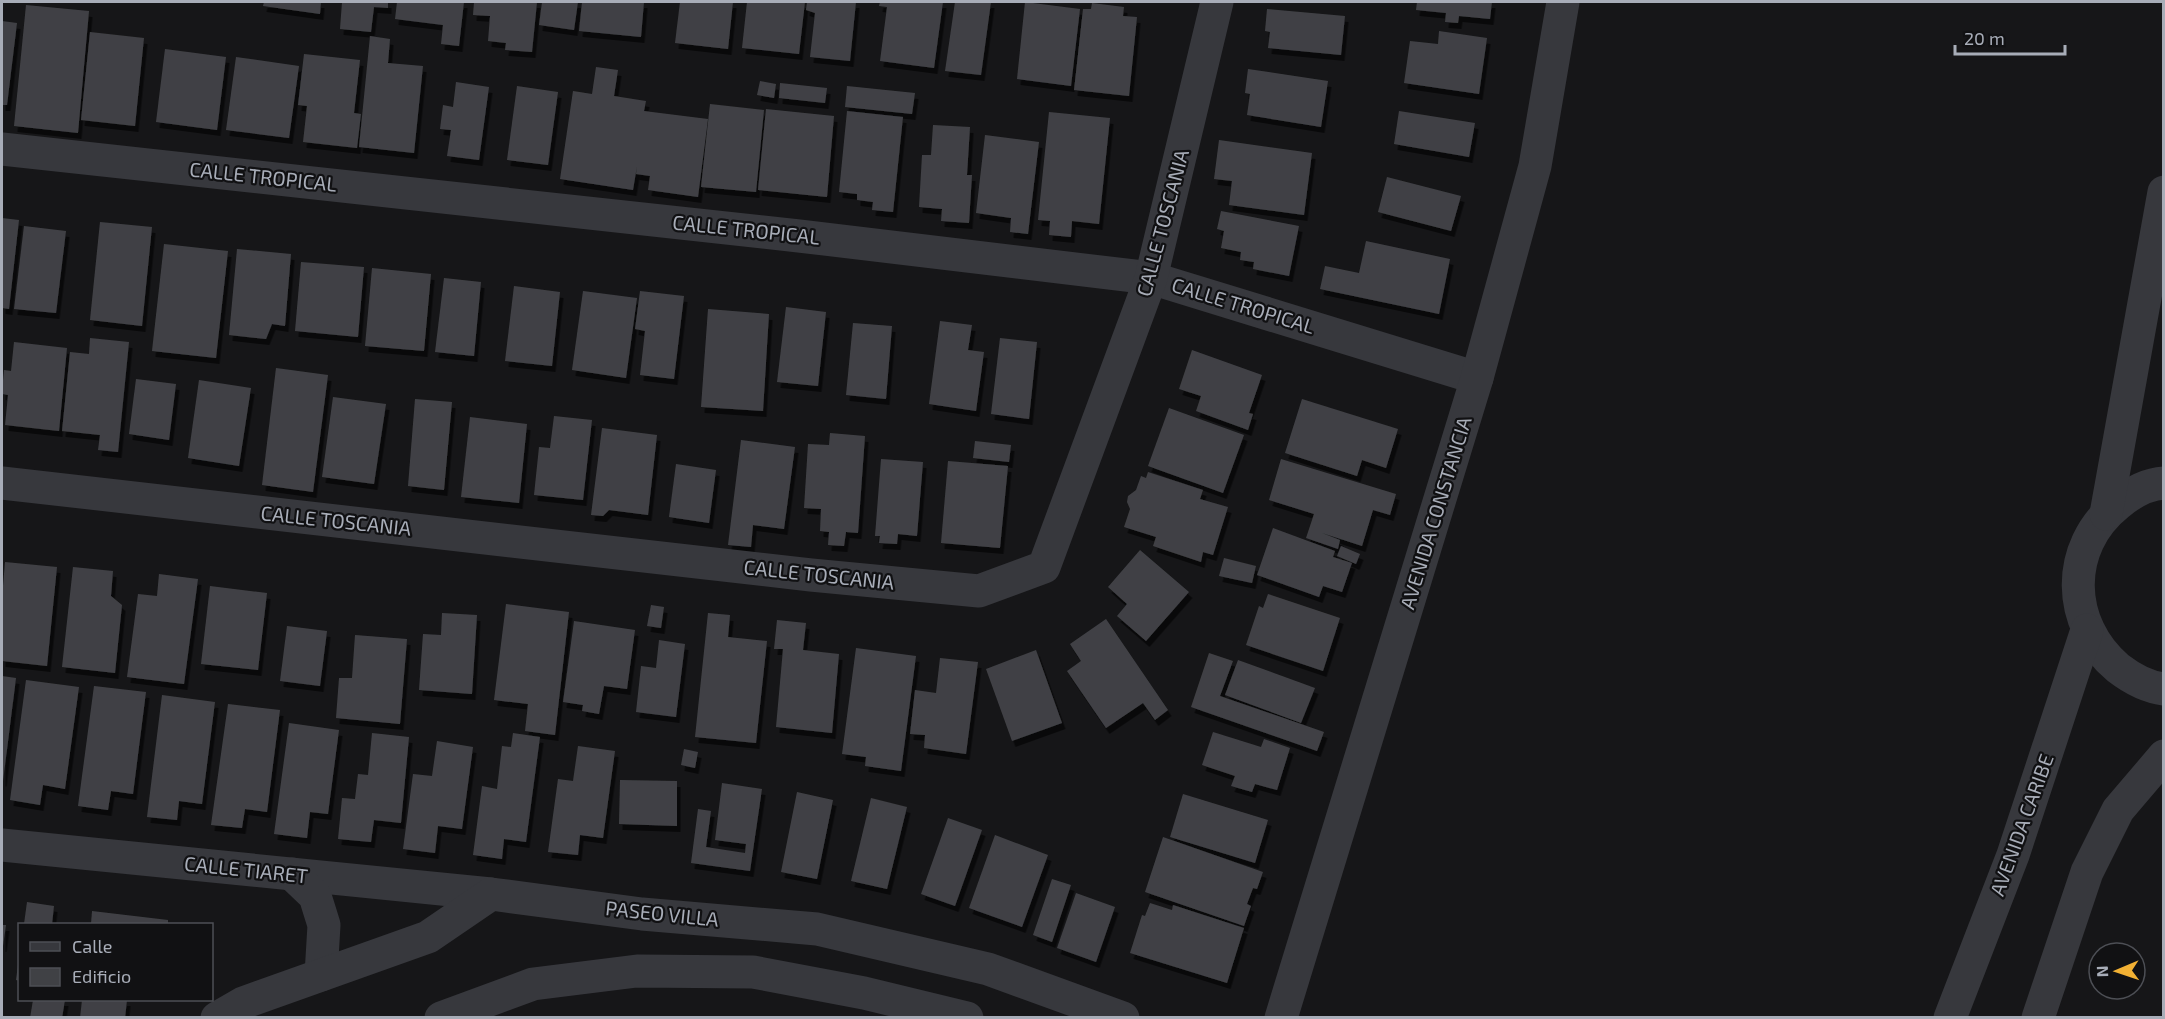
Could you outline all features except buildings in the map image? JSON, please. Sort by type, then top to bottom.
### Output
[{"type":"street","name":"CALLE TOSCANIA","points":[[2,483],[811,575],[979,591],[1044,567],[1151,278],[1217,2]]},
{"type":"street","name":"AVENIDA CONSTANCIA","points":[[1281,1017],[1477,378],[1535,166],[1563,2]]},
{"type":"street","name":"CALLE TROPICAL","points":[[2,149],[787,235],[1151,278],[1477,378]]},
{"type":"street","points":[[2106,514],[2163,192]]},
{"type":"street","points":[[2163,483],[2130,495],[2106,514],[2088,539],[2079,569],[2078,600],[2087,630],[2105,657],[2130,677],[2163,689]]},
{"type":"street","name":"AVENIDA CARIBE","points":[[1950,1017],[2013,855],[2087,630]]},
{"type":"street","points":[[2038,1017],[2087,872],[2118,810],[2163,756]]},
{"type":"street","name":"CALLE TIARET","points":[[2,845],[490,894]]},
{"type":"street","points":[[292,874],[315,896],[324,925],[321,975]]},
{"type":"street","points":[[218,1017],[243,1003],[428,937],[490,894]]},
{"type":"street","name":"PASEO VILLA","points":[[490,894],[642,914],[817,929],[988,969],[1123,1017]]},
{"type":"street","points":[[441,1017],[533,984],[638,971],[753,972],[864,993],[967,1017]]}]
